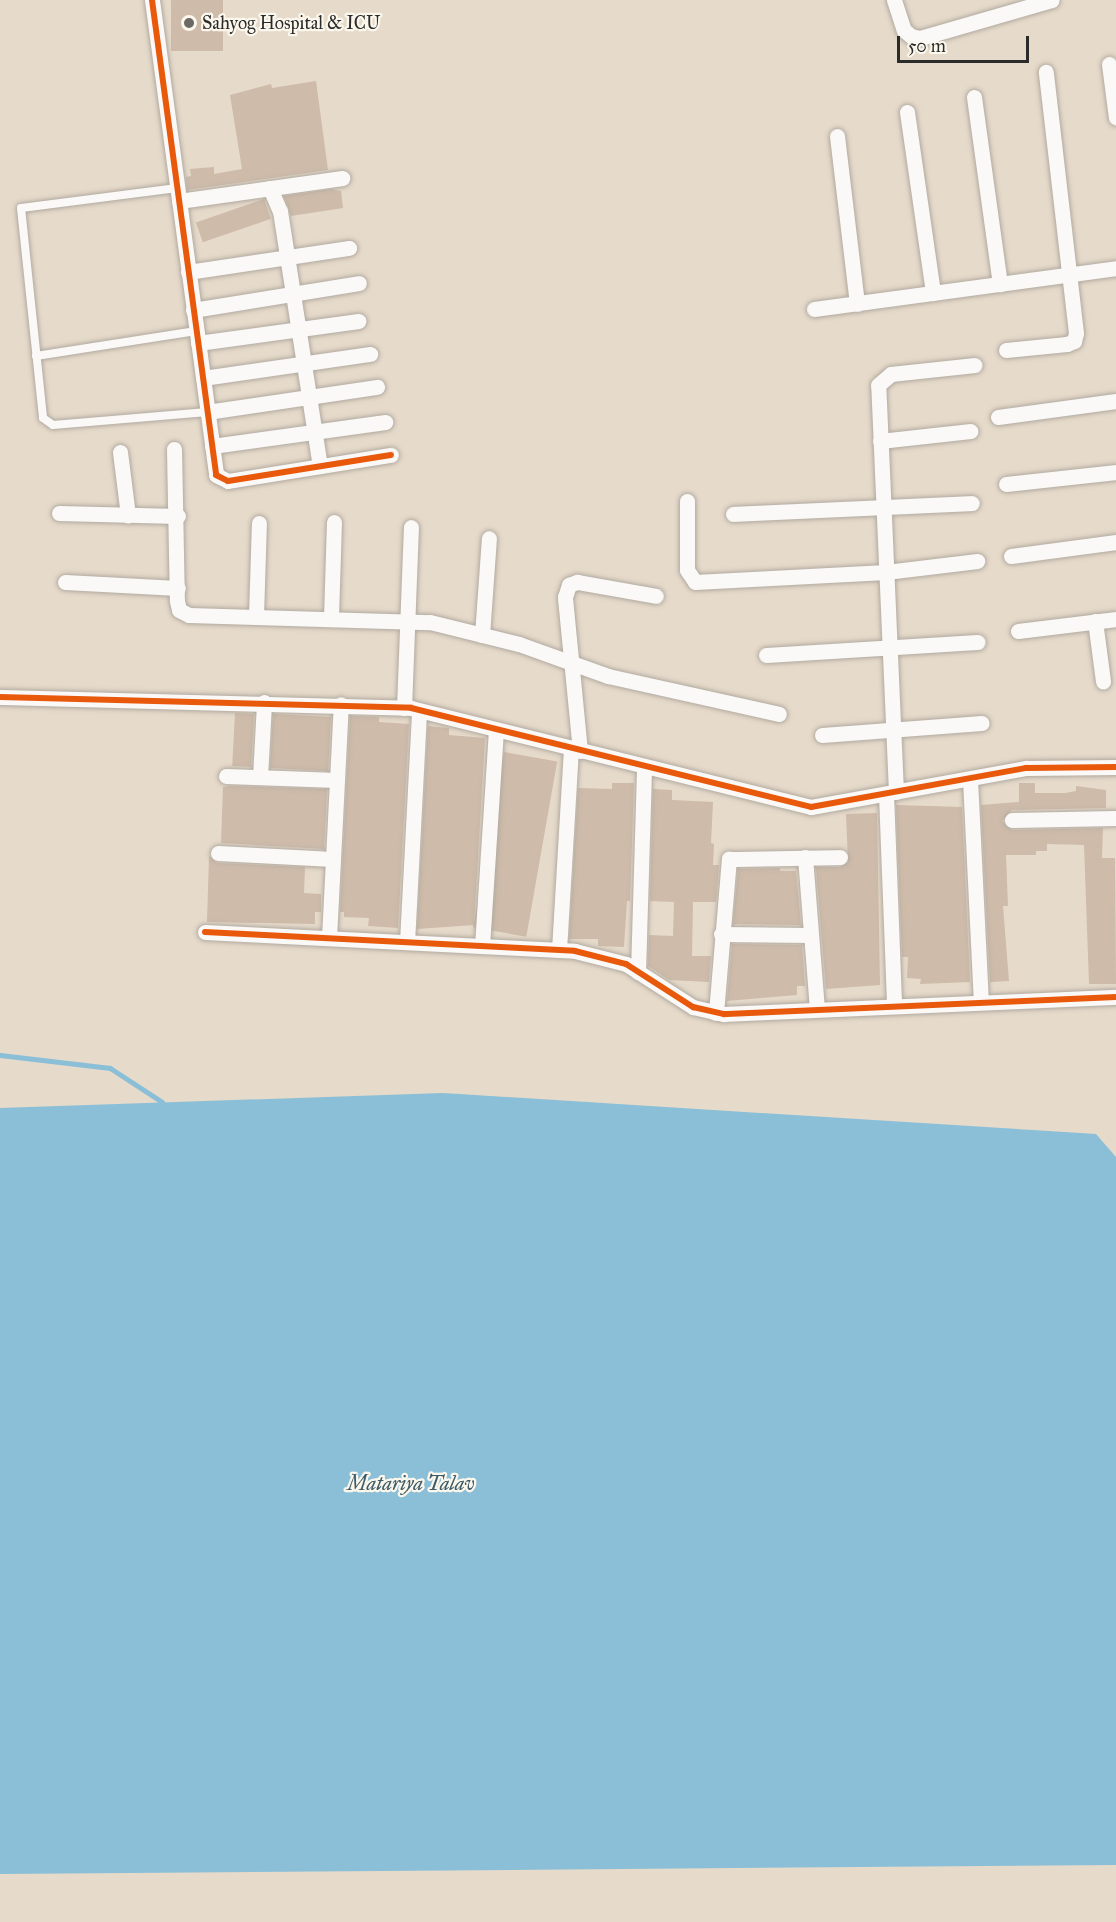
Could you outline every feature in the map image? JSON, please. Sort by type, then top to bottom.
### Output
[{"type":"street","points":[[152,0],[216,475],[228,482],[391,455]]},
{"type":"street","points":[[894,0],[903,30],[910,36],[920,38],[1052,0]]},
{"type":"street","points":[[1109,64],[1116,118]]},
{"type":"street","points":[[1006,350],[1074,341],[1046,72]]},
{"type":"street","points":[[974,97],[1000,284]]},
{"type":"street","points":[[907,112],[933,293]]},
{"type":"street","points":[[837,136],[856,304]]},
{"type":"street","points":[[178,195],[270,188],[342,177]]},
{"type":"street","points":[[270,188],[280,211],[320,466]]},
{"type":"street","points":[[188,272],[349,248]]},
{"type":"street","points":[[814,309],[1116,268]]},
{"type":"street","points":[[193,310],[359,283]]},
{"type":"street","points":[[197,337],[298,329],[358,321]]},
{"type":"street","points":[[203,378],[370,354]]},
{"type":"street","points":[[894,1006],[891,793],[893,730],[878,395],[883,378],[975,365]]},
{"type":"street","points":[[207,412],[377,387]]},
{"type":"street","points":[[998,417],[1116,401]]},
{"type":"street","points":[[212,446],[385,422]]},
{"type":"street","points":[[879,441],[970,431]]},
{"type":"street","points":[[174,449],[178,516],[179,610],[189,615],[408,618],[482,635],[639,684],[779,714]]},
{"type":"street","points":[[120,452],[128,515]]},
{"type":"street","points":[[1006,484],[1116,472]]},
{"type":"street","points":[[687,501],[687,570],[695,582],[886,572],[978,561]]},
{"type":"street","points":[[733,514],[972,503]]},
{"type":"street","points":[[59,513],[178,516]]},
{"type":"street","points":[[331,617],[334,522]]},
{"type":"street","points":[[256,616],[259,523]]},
{"type":"street","points":[[407,942],[412,709],[408,618],[411,527]]},
{"type":"street","points":[[482,635],[489,538]]},
{"type":"street","points":[[1011,556],[1116,542]]},
{"type":"street","points":[[65,582],[178,588]]},
{"type":"street","points":[[559,950],[576,750],[565,597],[568,585],[577,582],[656,596]]},
{"type":"street","points":[[1018,631],[1116,619]]},
{"type":"street","points":[[1095,621],[1103,681]]},
{"type":"street","points":[[766,655],[978,642]]},
{"type":"street","points":[[0,697],[340,704],[412,709],[811,807],[1026,768],[1116,767]]},
{"type":"street","points":[[260,777],[264,702]]},
{"type":"street","points":[[329,938],[340,704]]},
{"type":"street","points":[[822,735],[982,723]]},
{"type":"street","points":[[482,946],[496,730]]},
{"type":"street","points":[[638,972],[644,767]]},
{"type":"street","points":[[226,776],[337,780]]},
{"type":"street","points":[[970,778],[981,1002]]},
{"type":"street","points":[[1012,820],[1116,818]]},
{"type":"street","points":[[218,853],[333,859]]},
{"type":"street","points":[[716,1013],[729,859],[840,857]]},
{"type":"street","points":[[805,858],[817,1009]]},
{"type":"street","points":[[205,932],[587,953],[638,972],[693,1007],[716,1013],[1116,998]]},
{"type":"street","points":[[721,934],[811,935]]},
{"type":"lane","points":[[178,195],[21,208],[36,356],[46,424],[207,412]]},
{"type":"lane","points":[[36,356],[197,337]]},
{"type":"water","name":"Matariya Talav","points":[[443,1093],[1096,1134],[1116,1157],[1116,1865],[0,1874],[0,1108]]},
{"type":"building","points":[[171,0],[223,0],[223,51],[171,51]]},
{"type":"building","points":[[316,81],[328,170],[187,190],[186,177],[191,176],[190,169],[214,167],[214,174],[242,169],[230,95],[271,84],[272,88]]},
{"type":"building","points":[[331,189],[341,191],[343,208],[291,216],[284,196]]},
{"type":"building","points":[[264,199],[271,219],[203,242],[196,222]]},
{"type":"building","points":[[235,713],[254,714],[251,767],[232,766]]},
{"type":"building","points":[[273,714],[331,717],[328,771],[270,768]]},
{"type":"building","points":[[350,716],[379,717],[379,722],[409,724],[398,928],[368,926],[369,918],[344,917],[344,912],[340,912]]},
{"type":"building","points":[[428,726],[449,728],[449,735],[485,738],[474,925],[417,929]]},
{"type":"building","points":[[504,752],[557,761],[526,937],[473,927]]},
{"type":"building","points":[[612,783],[634,783],[630,901],[627,901],[624,947],[598,946],[598,939],[569,939],[578,788],[612,789]]},
{"type":"building","points":[[1019,783],[1035,783],[1035,793],[1065,793],[1076,791],[1076,786],[1106,790],[1106,808],[1012,810],[1002,821],[1012,830],[1103,828],[1102,858],[1115,858],[1116,984],[1089,984],[1084,845],[1047,844],[1047,851],[1036,851],[1036,855],[1006,855],[1008,906],[1003,906],[1009,981],[990,982],[981,805],[1019,802]]},
{"type":"building","points":[[223,787],[327,789],[324,849],[221,843]]},
{"type":"building","points":[[653,789],[672,790],[672,800],[713,802],[711,843],[714,844],[713,865],[719,865],[716,902],[693,902],[692,956],[711,956],[709,982],[669,980],[648,966],[649,935],[673,936],[674,902],[650,901]]},
{"type":"building","points":[[896,805],[962,807],[970,982],[920,984],[921,979],[907,978],[908,957],[902,957]]},
{"type":"building","points":[[877,813],[880,985],[826,989],[816,867],[840,867],[848,862],[846,814]]},
{"type":"building","points":[[209,856],[217,863],[305,867],[304,893],[321,894],[321,912],[315,912],[315,924],[207,922]]},
{"type":"building","points":[[780,868],[780,871],[796,871],[801,925],[733,924],[738,869]]},
{"type":"building","points":[[732,944],[802,945],[805,986],[797,986],[797,995],[727,1001]]},
{"type":"waterway","points":[[0,1055],[110,1068],[162,1102]]},
{"type":"cycle path","points":[[152,0],[216,475],[228,481],[391,455]]},
{"type":"cycle path","points":[[0,697],[411,708],[811,807],[1026,768],[1116,767]]},
{"type":"cycle path","points":[[205,932],[575,951],[626,964],[693,1007],[724,1014],[1116,997]]},
{"type":"place","name":"Sahyog Hospital & ICU","points":[[189,23]]}]
